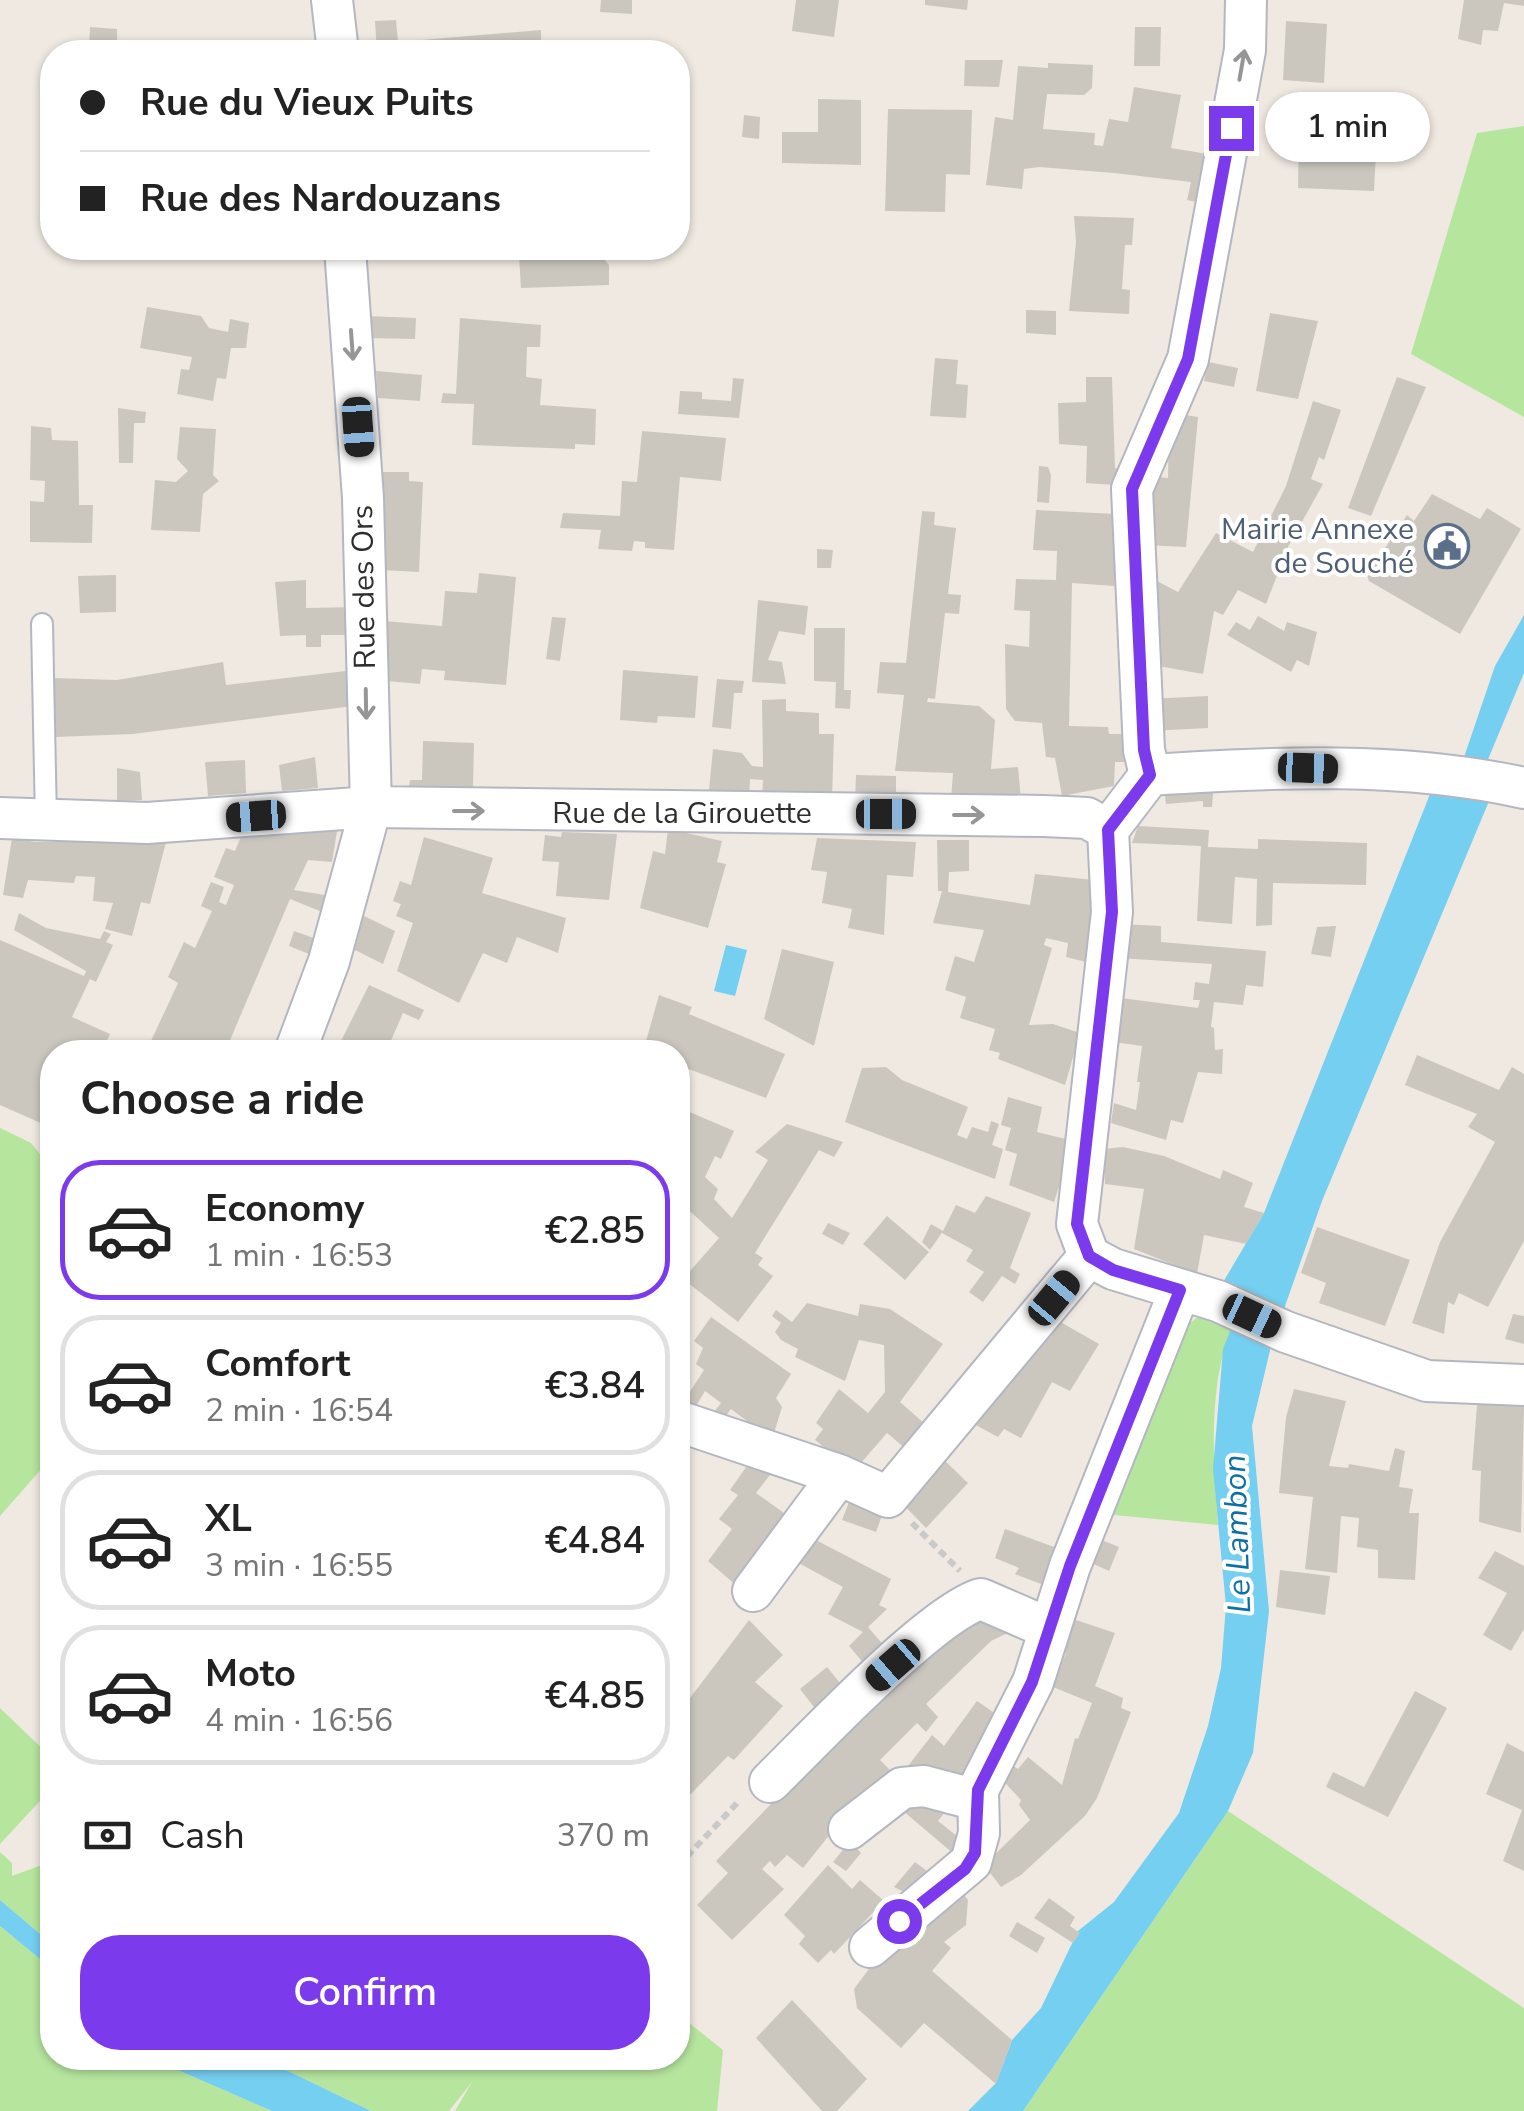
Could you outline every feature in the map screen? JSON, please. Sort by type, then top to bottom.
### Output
[{"type":"street","points":[[332,0],[337,40]]},
{"type":"street","points":[[1150,775],[1144,750],[1132,489],[1188,359],[1245,50],[1246,0]]},
{"type":"street","name":"Rue des Ors","points":[[299,1040],[329,961],[372,807],[363,498],[346,260]]},
{"type":"street","points":[[1514,786],[1427,774],[1270,767],[1150,775],[1108,830],[1112,912],[1077,1224],[1089,1256],[1113,1270],[1218,1301],[1286,1332],[1427,1381],[1524,1385]]},
{"type":"street","name":"Rue de la Girouette","points":[[0,818],[146,823],[372,807],[1044,816],[1087,818],[1108,830]]},
{"type":"street","points":[[690,1425],[840,1475],[888,1497],[1089,1256]]},
{"type":"street","points":[[870,1946],[971,1862],[979,1833],[976,1800],[988,1767],[1028,1694],[1048,1628],[1180,1290]]},
{"type":"street","points":[[753,1591],[840,1475]]},
{"type":"street","points":[[770,1782],[909,1650],[960,1608],[981,1599],[1048,1628]]},
{"type":"street","points":[[848,1829],[902,1788],[924,1786],[976,1800]]},
{"type":"lane","points":[[42,624],[46,822]]},
{"type":"path","points":[[888,1497],[975,1586],[981,1599]]},
{"type":"path","points":[[690,1853],[752,1786],[770,1782]]},
{"type":"green space","points":[[1524,126],[1524,417],[1411,354],[1477,133]]},
{"type":"green space","points":[[0,1128],[31,1143],[40,1154],[40,1471],[0,1516]]},
{"type":"green space","points":[[1199,1316],[1214,1316],[1232,1326],[1216,1399],[1218,1525],[1104,1514],[1180,1331]]},
{"type":"green space","points":[[0,1708],[40,1746],[40,1801],[0,1844]]},
{"type":"green space","points":[[1228,1811],[1524,2008],[1524,2111],[1023,2111]]},
{"type":"green space","points":[[0,1852],[12,1863],[12,1876],[40,1866],[40,1934],[0,1900]]},
{"type":"green space","points":[[0,1926],[40,1959],[40,2070],[178,2070],[272,2111],[0,2111]]},
{"type":"green space","points":[[690,2024],[723,2050],[717,2111],[455,2111],[472,2082],[449,2111],[371,2111],[286,2070],[690,2070]]},
{"type":"water","points":[[1524,615],[1524,673],[1484,769],[1492,794],[1322,1201],[1284,1309],[1222,1284],[1264,1213],[1434,784],[1461,766],[1495,666]]},
{"type":"water","points":[[726,945],[747,950],[735,996],[714,991]]},
{"type":"water","name":"Le Lambon","points":[[1232,1326],[1272,1342],[1252,1426],[1269,1611],[1253,1753],[1228,1811],[1023,2111],[968,2111],[996,2083],[1012,2040],[1041,2008],[1078,1931],[1114,1902],[1179,1813],[1208,1726],[1221,1668],[1226,1606],[1213,1469],[1223,1349]]},
{"type":"water","points":[[0,1900],[40,1934],[40,1959],[0,1926]]},
{"type":"water","points":[[178,2070],[286,2070],[371,2111],[272,2111]]},
{"type":"building","points":[[601,0],[632,0],[632,14],[600,12]]},
{"type":"building","points":[[796,0],[839,0],[834,37],[792,31]]},
{"type":"building","points":[[925,0],[968,0],[967,10],[925,5]]},
{"type":"building","points":[[1464,0],[1524,0],[1524,6],[1504,3],[1498,31],[1483,30],[1481,45],[1458,39]]},
{"type":"building","points":[[396,20],[398,40],[376,40],[375,21]]},
{"type":"building","points":[[1286,21],[1327,24],[1324,83],[1283,80]]},
{"type":"building","points":[[90,27],[117,29],[117,40],[89,40]]},
{"type":"building","points":[[1135,27],[1161,27],[1160,66],[1134,66]]},
{"type":"building","points":[[541,30],[541,40],[422,40]]},
{"type":"building","points":[[965,60],[1003,60],[999,87],[964,86]]},
{"type":"building","points":[[1048,63],[1093,65],[1092,88],[1084,95],[1047,94],[1043,129],[1095,133],[1094,145],[1103,146],[1109,119],[1128,122],[1134,87],[1181,95],[1171,148],[1214,155],[1201,203],[1187,200],[1191,182],[1114,173],[1039,167],[1024,169],[1022,189],[986,185],[995,117],[1013,120],[1018,66],[1048,68]]},
{"type":"building","points":[[818,99],[861,100],[861,165],[782,163],[782,132],[818,132]]},
{"type":"building","points":[[888,109],[972,110],[970,175],[946,174],[945,212],[885,211]]},
{"type":"building","points":[[744,115],[760,117],[759,139],[742,137]]},
{"type":"building","points":[[1299,131],[1377,134],[1374,191],[1298,188]]},
{"type":"building","points":[[1074,216],[1134,218],[1132,245],[1125,245],[1122,289],[1130,290],[1129,314],[1069,311],[1076,242]]},
{"type":"building","points":[[519,260],[605,260],[609,265],[609,285],[521,288]]},
{"type":"building","points":[[147,307],[201,316],[209,328],[228,332],[230,319],[249,323],[246,348],[231,348],[226,379],[217,378],[213,401],[177,394],[181,369],[189,370],[192,357],[140,348]]},
{"type":"building","points":[[1026,310],[1056,311],[1056,335],[1026,333]]},
{"type":"building","points":[[1270,313],[1318,321],[1298,399],[1256,391]]},
{"type":"building","points":[[367,316],[416,318],[415,339],[368,338]]},
{"type":"building","points":[[460,318],[541,325],[540,347],[527,347],[526,377],[542,379],[540,405],[596,409],[595,445],[575,444],[575,449],[472,445],[474,404],[441,403],[443,393],[456,394]]},
{"type":"building","points":[[935,358],[958,360],[956,384],[968,385],[966,418],[930,416]]},
{"type":"building","points":[[1208,362],[1238,368],[1234,387],[1204,381]]},
{"type":"building","points":[[376,371],[422,375],[420,401],[378,398]]},
{"type":"building","points":[[1086,377],[1112,377],[1115,468],[1126,471],[1115,485],[1086,483],[1087,446],[1059,444],[1058,403],[1086,402]]},
{"type":"building","points":[[1397,377],[1426,387],[1371,516],[1348,508]]},
{"type":"building","points":[[733,378],[744,379],[739,418],[678,414],[680,391],[702,392],[702,399],[731,401]]},
{"type":"building","points":[[1313,401],[1341,410],[1324,460],[1319,457],[1311,479],[1323,484],[1288,547],[1266,604],[1238,590],[1223,615],[1214,611],[1203,674],[1147,664],[1155,580],[1178,592],[1216,533],[1253,552],[1286,486]]},
{"type":"building","points":[[118,408],[146,412],[145,423],[134,423],[133,463],[119,463]]},
{"type":"building","points":[[1179,414],[1198,417],[1186,547],[1145,545],[1149,476],[1168,478],[1169,432]]},
{"type":"building","points":[[31,426],[51,428],[52,440],[78,441],[79,505],[93,505],[92,543],[30,542],[30,501],[44,502],[45,481],[30,480]]},
{"type":"building","points":[[180,427],[216,429],[213,475],[219,481],[203,494],[200,532],[151,530],[155,480],[176,482],[188,471],[177,459]]},
{"type":"building","points":[[642,431],[726,438],[721,481],[680,477],[674,550],[645,548],[645,542],[634,541],[632,551],[598,549],[601,530],[560,528],[563,513],[620,516],[622,481],[637,482]]},
{"type":"building","points":[[1039,466],[1048,467],[1051,475],[1049,503],[1037,502]]},
{"type":"building","points":[[374,472],[409,472],[409,481],[423,482],[419,572],[382,570]]},
{"type":"building","name":"Mairie Annexe de Souché","points":[[1432,494],[1480,519],[1487,508],[1521,529],[1460,634],[1369,581],[1367,575],[1407,515],[1414,521]]},
{"type":"building","points":[[1036,510],[1116,514],[1114,586],[1072,583],[1069,726],[1108,727],[1109,734],[1129,734],[1127,762],[1115,762],[1114,786],[1062,796],[1055,758],[1046,757],[1042,723],[1015,721],[1006,709],[1005,644],[1029,647],[1030,611],[1014,610],[1016,579],[1056,580],[1057,551],[1033,550]]},
{"type":"building","points":[[922,511],[935,512],[934,525],[956,528],[948,594],[961,595],[959,614],[945,613],[935,699],[928,698],[927,702],[979,706],[995,720],[991,769],[1018,767],[1021,800],[951,800],[953,773],[895,771],[904,695],[877,693],[880,662],[906,663]]},
{"type":"building","points":[[817,549],[833,550],[831,568],[817,568]]},
{"type":"building","points":[[479,573],[516,577],[506,685],[444,680],[445,671],[422,669],[420,684],[387,681],[384,621],[442,626],[445,591],[477,593]]},
{"type":"building","points":[[116,575],[116,612],[80,613],[78,576]]},
{"type":"building","points":[[306,580],[306,608],[358,607],[360,635],[321,635],[321,647],[306,647],[306,635],[280,636],[275,582]]},
{"type":"building","points":[[758,600],[808,606],[805,635],[779,631],[768,660],[782,662],[786,684],[752,682]]},
{"type":"building","points":[[1258,616],[1284,631],[1287,622],[1317,632],[1309,666],[1297,660],[1291,672],[1227,635],[1236,622],[1250,630]]},
{"type":"building","points":[[552,617],[566,618],[560,661],[546,659]]},
{"type":"building","points":[[814,628],[845,628],[844,690],[851,690],[850,709],[835,708],[836,682],[814,681]]},
{"type":"building","points":[[223,662],[226,685],[363,669],[361,705],[133,734],[56,737],[54,678],[117,680]]},
{"type":"building","points":[[623,670],[698,676],[695,718],[658,716],[657,723],[620,720]]},
{"type":"building","points":[[717,679],[744,681],[742,693],[734,693],[731,729],[712,727]]},
{"type":"building","points":[[1208,696],[1208,728],[1150,731],[1148,699]]},
{"type":"building","points":[[786,699],[786,711],[819,713],[819,734],[834,734],[832,799],[762,801],[763,780],[750,779],[749,800],[708,800],[713,749],[742,753],[752,766],[763,767],[762,700]]},
{"type":"building","points":[[423,741],[474,743],[473,788],[442,786],[442,795],[408,795],[410,780],[422,780]]},
{"type":"building","points":[[315,757],[318,788],[282,791],[279,765]]},
{"type":"building","points":[[245,760],[246,793],[208,796],[205,762]]},
{"type":"building","points":[[117,768],[140,772],[142,800],[117,801]]},
{"type":"building","points":[[856,775],[896,776],[896,799],[855,802]]},
{"type":"building","points":[[1214,781],[1212,807],[1203,807],[1203,801],[1166,804],[1164,786]]},
{"type":"building","points":[[1138,826],[1209,830],[1208,847],[1258,849],[1258,839],[1367,843],[1366,885],[1273,883],[1272,925],[1256,926],[1257,879],[1235,877],[1232,924],[1197,921],[1201,846],[1132,843]]},
{"type":"building","points":[[668,829],[722,841],[717,862],[726,864],[708,928],[640,908],[653,851],[665,854]]},
{"type":"building","points":[[337,831],[332,862],[308,860],[294,890],[337,897],[332,916],[290,899],[230,1040],[151,1040],[178,983],[168,977],[184,942],[195,948],[212,911],[201,906],[211,882],[224,887],[219,902],[226,905],[234,885],[214,877],[226,848],[235,851],[241,837]]},
{"type":"building","points":[[562,832],[617,834],[609,900],[556,896],[559,862],[542,861],[545,835],[561,837]]},
{"type":"building","points":[[424,837],[493,858],[482,893],[566,918],[558,953],[517,937],[507,963],[483,953],[459,1003],[397,971],[413,923],[396,916],[401,904],[393,901],[400,881],[411,885]]},
{"type":"building","points":[[12,838],[35,842],[166,842],[150,904],[141,902],[132,936],[105,929],[113,903],[93,901],[95,877],[76,876],[74,883],[28,880],[23,898],[3,895]]},
{"type":"building","points":[[817,838],[916,842],[913,877],[887,875],[884,935],[848,928],[852,909],[822,903],[827,872],[811,870]]},
{"type":"building","points":[[937,840],[969,840],[969,871],[949,872],[948,892],[1030,905],[1035,874],[1094,880],[1094,964],[1066,957],[1068,943],[1046,938],[1044,945],[1052,948],[1029,1025],[1053,1024],[1080,1033],[1065,1085],[998,1059],[1000,1053],[989,1050],[995,1029],[960,1018],[966,997],[945,990],[955,956],[974,962],[984,930],[933,923],[942,891],[938,891]]},
{"type":"building","points":[[19,913],[46,928],[100,939],[104,931],[111,934],[106,942],[113,945],[96,982],[90,979],[72,1017],[110,1034],[107,1040],[40,1040],[40,1123],[0,1105],[0,940],[84,976],[86,971],[14,930]]},
{"type":"building","points":[[360,914],[395,931],[383,964],[349,947]]},
{"type":"building","points":[[1120,924],[1161,926],[1161,942],[1266,951],[1263,987],[1246,985],[1243,1005],[1214,1002],[1211,1027],[1215,1050],[1223,1049],[1222,1074],[1198,1072],[1183,1123],[1171,1120],[1166,1140],[1111,1123],[1114,1103],[1136,1110],[1140,1082],[1142,1046],[1114,1042],[1121,998],[1198,1008],[1200,1000],[1193,1000],[1195,982],[1209,984],[1212,964],[1119,958]]},
{"type":"building","points":[[1336,926],[1331,957],[1311,954],[1317,927]]},
{"type":"building","points":[[294,931],[325,942],[319,958],[289,946]]},
{"type":"building","points":[[782,949],[834,962],[814,1046],[764,1019]]},
{"type":"building","points":[[369,985],[424,1010],[419,1020],[403,1013],[391,1040],[342,1040]]},
{"type":"building","points":[[659,995],[692,1007],[689,1014],[785,1054],[766,1098],[690,1070],[690,1040],[646,1040]]},
{"type":"building","points":[[1417,1055],[1499,1090],[1512,1067],[1524,1074],[1524,1241],[1488,1307],[1459,1293],[1454,1305],[1448,1302],[1444,1334],[1412,1323],[1440,1242],[1495,1142],[1468,1127],[1477,1114],[1405,1085]]},
{"type":"building","points":[[886,1067],[902,1080],[968,1107],[957,1135],[967,1139],[972,1127],[988,1132],[991,1121],[999,1124],[992,1145],[1003,1149],[995,1179],[845,1122],[862,1068]]},
{"type":"building","points":[[1008,1097],[1042,1107],[1037,1132],[1074,1141],[1054,1202],[1009,1185],[1017,1154],[1005,1150],[1011,1128],[1001,1125]]},
{"type":"building","points":[[690,1112],[734,1131],[721,1159],[715,1156],[705,1177],[718,1189],[714,1199],[732,1218],[768,1160],[755,1152],[787,1124],[843,1142],[834,1157],[819,1150],[755,1253],[763,1258],[758,1265],[773,1276],[738,1322],[690,1284],[690,1271],[719,1238],[690,1211]]},
{"type":"building","points":[[1123,1147],[1164,1156],[1220,1179],[1223,1170],[1253,1183],[1244,1207],[1264,1213],[1246,1244],[1204,1235],[1197,1274],[1134,1249],[1144,1189],[1105,1184],[1104,1149]]},
{"type":"building","points":[[986,1196],[1031,1213],[1010,1268],[1020,1274],[1015,1284],[1002,1276],[983,1302],[969,1292],[984,1272],[966,1261],[973,1250],[942,1233],[956,1205],[975,1213]]},
{"type":"building","points":[[887,1216],[929,1252],[905,1280],[863,1244]]},
{"type":"building","points":[[828,1223],[850,1233],[843,1245],[822,1234]]},
{"type":"building","points":[[931,1224],[943,1231],[930,1250],[922,1242]]},
{"type":"building","points":[[1317,1227],[1410,1260],[1385,1326],[1319,1303],[1326,1283],[1301,1273]]},
{"type":"building","points":[[807,1303],[858,1316],[860,1304],[890,1309],[943,1344],[900,1402],[934,1432],[913,1455],[887,1433],[854,1471],[815,1440],[823,1429],[816,1423],[839,1389],[868,1413],[885,1392],[884,1345],[859,1340],[845,1381],[795,1357],[798,1349],[781,1340],[775,1332],[781,1323],[772,1316],[776,1310],[792,1322]]},
{"type":"building","points":[[1513,1314],[1524,1316],[1524,1344],[1505,1339]]},
{"type":"building","points":[[1050,1316],[1099,1344],[1070,1391],[1052,1382],[1021,1438],[1004,1429],[998,1437],[970,1422]]},
{"type":"building","points":[[711,1317],[791,1374],[776,1398],[782,1407],[771,1443],[739,1432],[747,1421],[731,1409],[718,1426],[706,1422],[721,1403],[705,1391],[690,1416],[690,1392],[704,1370],[696,1364],[703,1348],[694,1341]]},
{"type":"building","points":[[1294,1389],[1346,1401],[1329,1466],[1348,1468],[1349,1464],[1389,1471],[1395,1448],[1405,1451],[1399,1487],[1413,1489],[1409,1513],[1419,1513],[1415,1580],[1378,1578],[1378,1550],[1357,1547],[1359,1518],[1341,1516],[1337,1573],[1305,1569],[1313,1497],[1279,1493],[1286,1417]]},
{"type":"building","points":[[1477,1405],[1524,1405],[1521,1533],[1479,1522],[1481,1471],[1472,1470]]},
{"type":"building","points":[[943,1459],[968,1483],[926,1528],[901,1502]]},
{"type":"building","points":[[749,1463],[773,1471],[756,1493],[798,1523],[745,1593],[708,1561],[732,1529],[719,1519],[738,1495],[730,1490]]},
{"type":"building","points":[[851,1497],[884,1510],[876,1532],[842,1520]]},
{"type":"building","points":[[1005,1529],[1065,1551],[1049,1587],[1015,1574],[1019,1568],[995,1558]]},
{"type":"building","points":[[810,1537],[891,1579],[879,1605],[887,1609],[868,1627],[892,1655],[872,1673],[849,1646],[863,1632],[828,1614],[843,1587],[793,1560]]},
{"type":"building","points":[[1097,1538],[1119,1547],[1109,1571],[1087,1561]]},
{"type":"building","points":[[1495,1551],[1524,1566],[1524,1629],[1511,1651],[1483,1635],[1507,1593],[1478,1578]]},
{"type":"building","points":[[1280,1570],[1330,1576],[1325,1615],[1276,1607]]},
{"type":"building","points":[[974,1611],[1016,1629],[991,1641],[926,1704],[938,1717],[926,1732],[917,1723],[880,1760],[898,1778],[881,1795],[827,1838],[803,1868],[787,1855],[775,1867],[770,1861],[762,1869],[784,1889],[732,1940],[697,1905],[728,1873],[716,1861],[884,1687]]},
{"type":"building","points":[[1064,1616],[1115,1633],[1095,1686],[1123,1698],[1121,1708],[1131,1712],[1097,1798],[1085,1816],[1021,1875],[1001,1887],[984,1865],[1030,1820],[1019,1805],[1021,1800],[997,1774],[1003,1759],[1018,1769],[1028,1757],[1062,1785],[1075,1738],[1078,1739],[1092,1703],[1053,1687],[1066,1653],[1056,1648]]},
{"type":"building","points":[[749,1620],[783,1655],[755,1682],[783,1706],[734,1760],[728,1756],[690,1795],[690,1698]]},
{"type":"building","points":[[827,1667],[848,1693],[820,1715],[800,1689]]},
{"type":"building","points":[[1415,1691],[1447,1708],[1388,1817],[1326,1787],[1333,1772],[1364,1787]]},
{"type":"building","points":[[977,1701],[1009,1723],[958,1788],[908,1766],[932,1735],[944,1746]]},
{"type":"building","points":[[1507,1743],[1524,1752],[1524,1871],[1503,1861],[1522,1810],[1486,1794]]},
{"type":"building","points":[[915,1793],[948,1808],[938,1821],[962,1840],[955,1855],[902,1810]]},
{"type":"building","points":[[850,1841],[861,1853],[846,1871],[833,1862]]},
{"type":"building","points":[[915,1862],[935,1877],[912,1896],[894,1887]]},
{"type":"building","points":[[828,1865],[852,1889],[860,1880],[884,1901],[834,1954],[831,1950],[818,1963],[799,1944],[805,1936],[784,1915]]},
{"type":"building","points":[[960,1890],[968,1900],[966,1925],[944,1942],[951,1948],[932,1971],[1012,2040],[996,2084],[924,2023],[901,2048],[857,2008],[854,1989],[889,1942]]},
{"type":"building","points":[[1049,1898],[1075,1917],[1070,1926],[1080,1933],[1073,1943],[1034,1918]]},
{"type":"building","points":[[1017,1922],[1045,1938],[1037,1953],[1009,1936]]},
{"type":"building","points":[[792,2000],[867,2079],[837,2111],[822,2111],[756,2038]]},
{"type":"place","name":"Mairie Annexe de Souché","points":[[1447,546]]},
{"type":"route","points":[[899,1921],[971,1862],[979,1833],[978,1790],[1032,1682],[1070,1566],[1180,1290],[1113,1270],[1089,1256],[1077,1224],[1112,912],[1108,830],[1150,775],[1144,750],[1132,489],[1188,359],[1231,128]]}]
